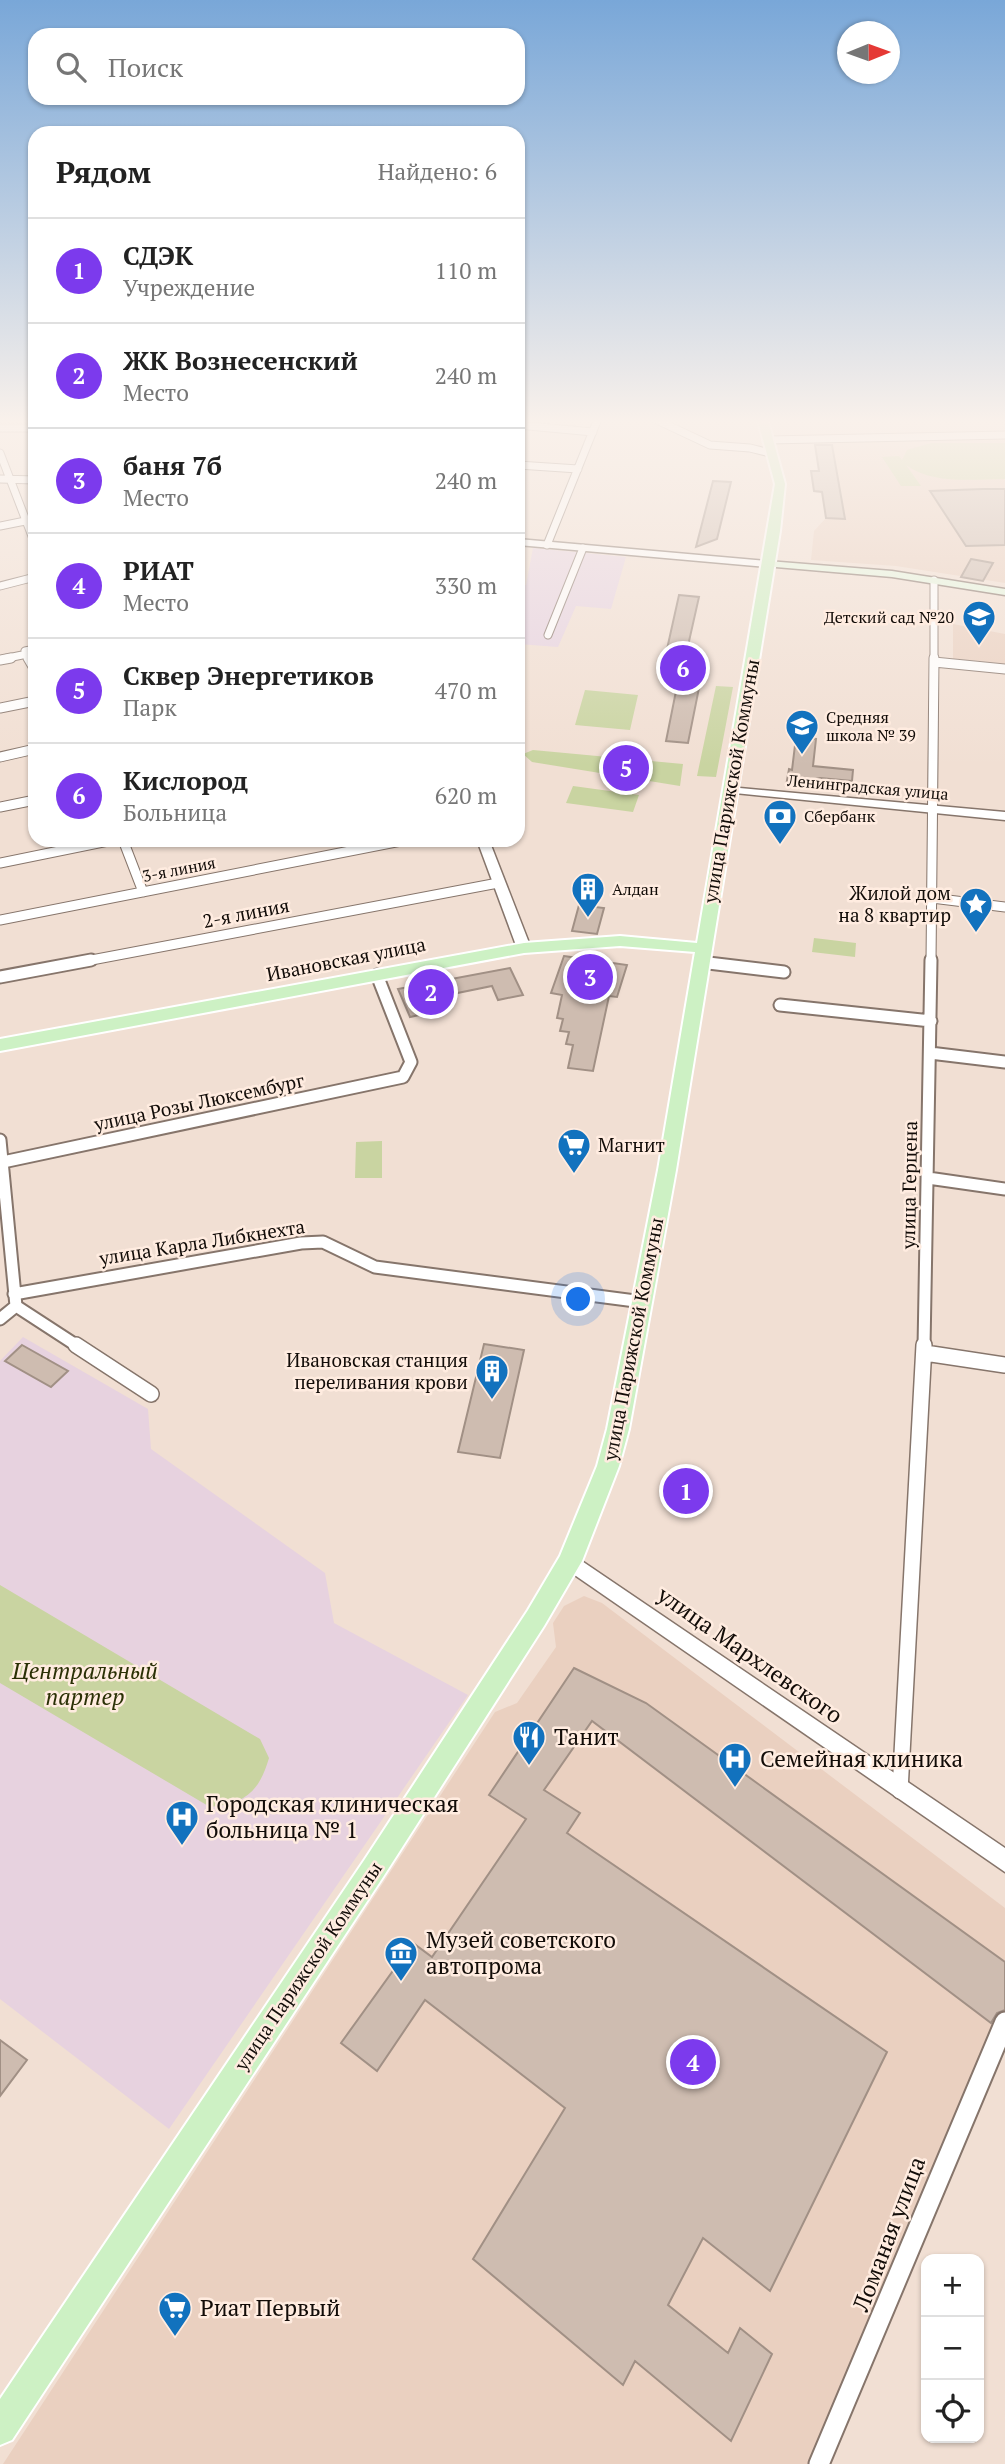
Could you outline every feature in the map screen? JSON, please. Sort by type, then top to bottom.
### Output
[{"type":"main road","name":"улица Парижской Коммуны","points":[[0,2428],[374,1868],[570,1562],[608,1466],[643,1301],[772,536]]},
{"type":"main road","points":[[768,564],[934,580],[1005,592]]},
{"type":"main road","name":"Ивановская улица","points":[[0,1045],[524,948],[621,941],[702,955]]},
{"type":"street","points":[[547,545],[551,536]]},
{"type":"street","points":[[525,543],[768,564]]},
{"type":"street","points":[[548,635],[583,548]]},
{"type":"street","points":[[0,586],[28,579]]},
{"type":"street","name":"улица Герцена","points":[[900,1791],[925,1353],[934,809],[934,580]]},
{"type":"street","points":[[0,660],[28,652]]},
{"type":"street","points":[[934,662],[1005,669]]},
{"type":"street","points":[[0,708],[28,702]]},
{"type":"street","points":[[0,757],[28,751]]},
{"type":"street","name":"Ленинградская улица","points":[[729,790],[1005,816]]},
{"type":"street","points":[[0,807],[28,801]]},
{"type":"street","points":[[0,863],[79,847]]},
{"type":"street","points":[[126,847],[144,892]]},
{"type":"street","name":"3-я линия","points":[[0,920],[371,847]]},
{"type":"street","points":[[485,847],[524,948]]},
{"type":"street","name":"2-я линия","points":[[0,977],[498,883]]},
{"type":"street","points":[[932,898],[1005,907]]},
{"type":"street","points":[[702,955],[783,972]]},
{"type":"street","name":"улица Розы Люксембург","points":[[3,1161],[403,1077],[411,1062],[377,975]]},
{"type":"street","points":[[780,1005],[930,1021]]},
{"type":"street","points":[[930,1053],[1005,1062]]},
{"type":"street","points":[[0,1140],[15,1300],[0,1319]]},
{"type":"street","points":[[928,1178],[1005,1189]]},
{"type":"street","name":"улица Карла Либкнехта","points":[[15,1300],[301,1243],[323,1242],[375,1267],[643,1301]]},
{"type":"street","points":[[15,1300],[151,1394]]},
{"type":"street","points":[[925,1353],[1005,1365]]},
{"type":"street","name":"улица Мархлевского","points":[[570,1562],[1005,1861]]},
{"type":"street","name":"Ломаная улица","points":[[819,2464],[869,2353],[956,2131],[1005,2022]]},
{"type":"shaded area","points":[[813,536],[1005,536],[1005,583],[896,566],[811,560]]},
{"type":"shaded area","points":[[533,548],[626,557],[611,609],[576,606],[558,647],[525,645],[526,585]]},
{"type":"shaded area","name":"Детский сад №20","points":[[953,624],[1005,634],[1005,665],[953,659]]},
{"type":"shaded area","name":"Городская клиническая больница № 1","points":[[23,1337],[148,1409],[151,1449],[325,1573],[334,1623],[468,1695],[169,2129],[0,1999],[0,1361]]},
{"type":"shaded area","points":[[584,1596],[602,1603],[1005,1908],[1005,2030],[814,2464],[3,2464],[495,1712],[517,1703],[556,1647],[553,1623],[564,1606]]},
{"type":"green space","points":[[716,686],[733,687],[716,777],[697,776]]},
{"type":"green space","points":[[585,690],[638,695],[630,730],[575,725]]},
{"type":"green space","points":[[533,750],[683,764],[680,786],[532,762],[525,753]]},
{"type":"green space","points":[[573,786],[639,795],[633,812],[566,803]]},
{"type":"green space","points":[[814,938],[856,943],[855,957],[812,952]]},
{"type":"green space","points":[[382,1141],[382,1178],[355,1178],[356,1142]]},
{"type":"green space","name":"Центральный партер","points":[[0,1585],[260,1739],[269,1758],[255,1788],[233,1803],[210,1807],[0,1683]]},
{"type":"building","points":[[699,536],[718,536],[717,539],[696,547]]},
{"type":"building","points":[[959,536],[1005,536],[1005,545],[966,546]]},
{"type":"building","points":[[971,559],[993,563],[983,581],[961,577]]},
{"type":"building","points":[[679,595],[699,597],[685,659],[690,659],[688,671],[663,667]]},
{"type":"building","points":[[677,686],[699,688],[688,743],[666,741]]},
{"type":"building","name":"Средняя школа № 39","points":[[796,737],[816,739],[813,766],[853,770],[852,781],[820,778],[816,779],[815,789],[786,786],[789,769],[792,770]]},
{"type":"building","name":"Алдан","points":[[579,905],[604,908],[597,934],[572,931]]},
{"type":"building","points":[[564,956],[627,965],[617,997],[609,996],[593,1071],[568,1068],[573,1045],[566,1044],[569,1032],[560,1031],[563,1019],[557,1018],[562,995],[551,993]]},
{"type":"building","points":[[510,968],[523,995],[498,1000],[492,986],[438,997],[443,1010],[410,1017],[398,989]]},
{"type":"building","name":"Ивановская станция переливания крови","points":[[484,1344],[524,1350],[500,1458],[458,1452]]},
{"type":"building","points":[[22,1345],[68,1371],[51,1387],[5,1361]]},
{"type":"building","points":[[574,1668],[646,1703],[1005,1962],[1005,2010],[997,2013],[991,2023],[592,1721],[544,1790],[580,1813],[567,1833],[887,2052],[770,2291],[703,2238],[668,2305],[728,2353],[740,2328],[772,2354],[731,2441],[635,2361],[623,2385],[473,2259],[565,2108],[425,2000],[377,2071],[341,2043],[413,1943],[432,1957],[526,1819],[489,1795]]},
{"type":"building","points":[[0,2040],[27,2060],[0,2096]]},
{"type":"place","name":"Детский сад №20","points":[[979,647]]},
{"type":"place","name":"Кислород","points":[[683,668]]},
{"type":"place","name":"Средняя школа № 39","points":[[802,756]]},
{"type":"place","name":"Сквер Энергетиков","points":[[626,768]]},
{"type":"place","name":"Сбербанк","points":[[780,846]]},
{"type":"place","name":"Алдан","points":[[588,919]]},
{"type":"place","name":"Жилой дом на 8 квартир","points":[[976,934]]},
{"type":"place","name":"баня 7б","points":[[590,977]]},
{"type":"place","name":"ЖК Вознесенский","points":[[431,992]]},
{"type":"place","name":"Магнит","points":[[574,1175]]},
{"type":"place","name":"Ивановская станция переливания крови","points":[[492,1401]]},
{"type":"place","name":"СДЭК","points":[[686,1491]]},
{"type":"place","name":"Танит","points":[[529,1767]]},
{"type":"place","name":"Семейная клиника","points":[[735,1789]]},
{"type":"place","name":"Городская клиническая больница № 1","points":[[182,1847]]},
{"type":"place","name":"Музей советского автопрома","points":[[401,1983]]},
{"type":"place","name":"РИАТ","points":[[693,2062]]},
{"type":"place","name":"Риат Первый","points":[[175,2338]]}]
